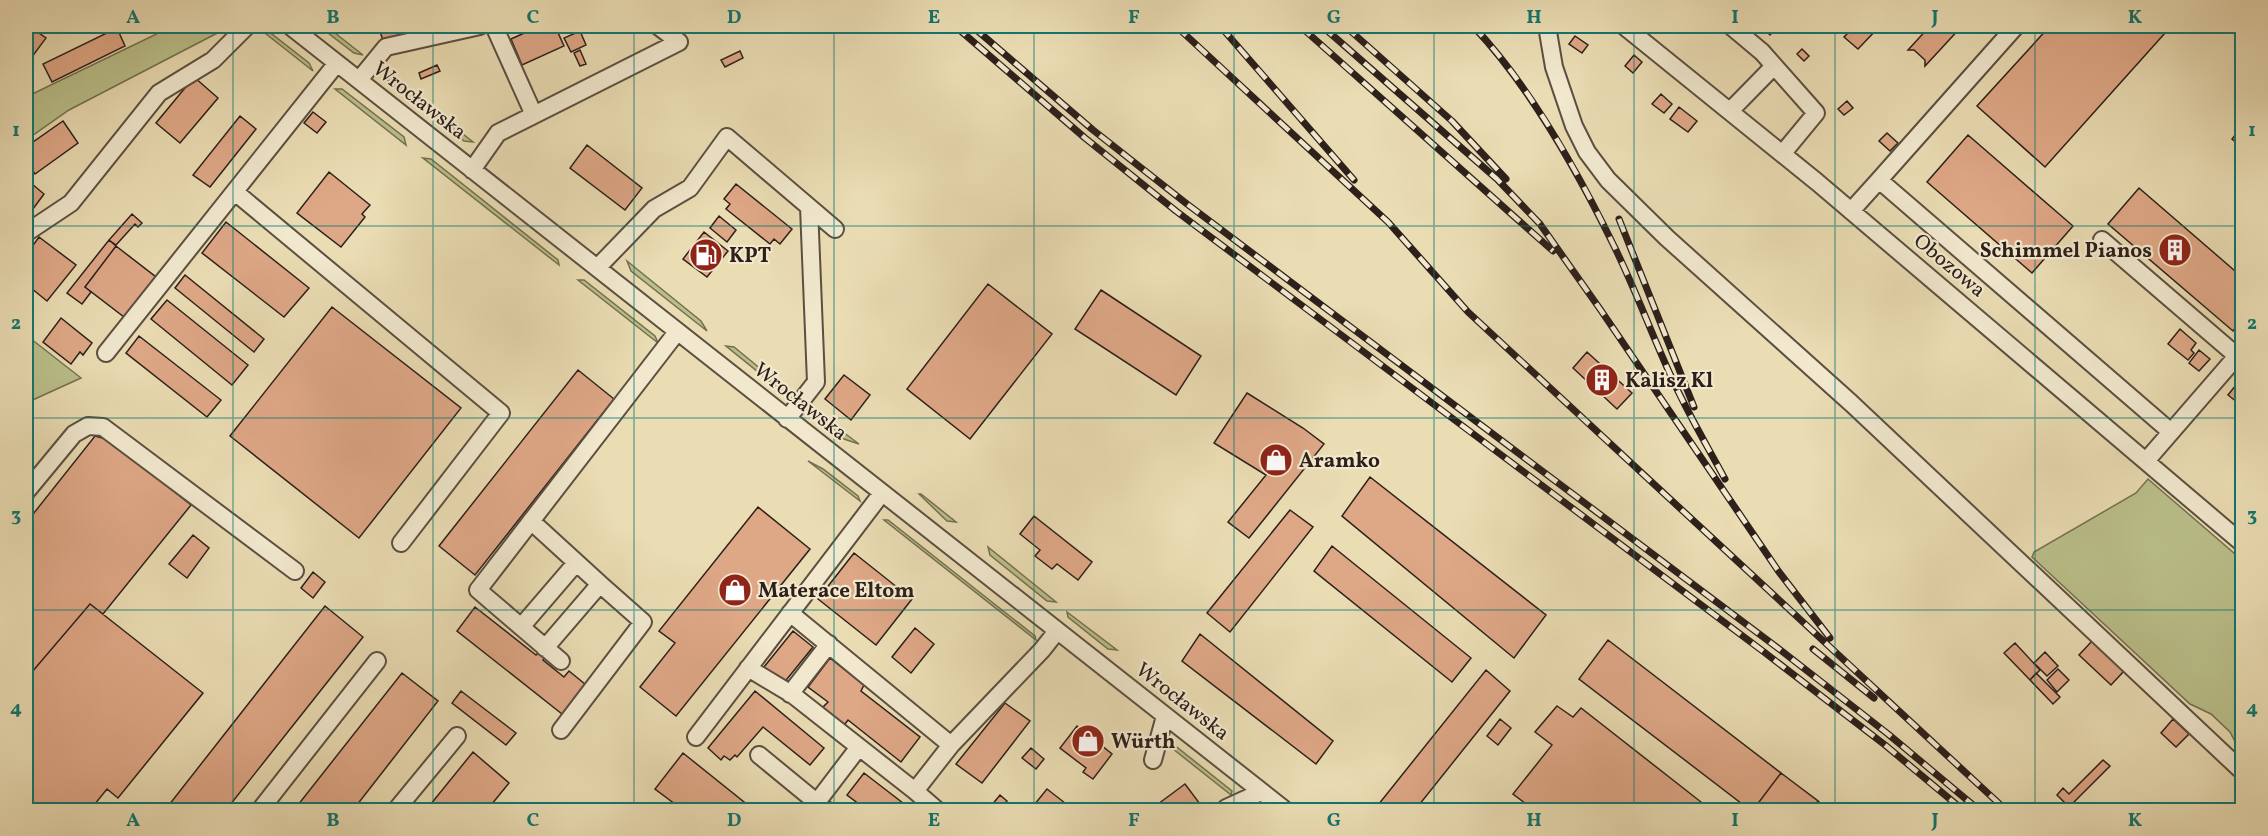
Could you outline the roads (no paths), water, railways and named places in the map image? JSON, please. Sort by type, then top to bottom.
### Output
[{"type":"street","points":[[26,233],[71,203],[159,93],[213,60],[247,26]]},
{"type":"street","name":"Wrocławska","points":[[290,26],[1285,810]]},
{"type":"street","points":[[359,80],[386,47],[480,26]]},
{"type":"street","points":[[494,26],[534,115]]},
{"type":"street","points":[[472,170],[498,133],[679,42],[658,26]]},
{"type":"street","points":[[1547,26],[1554,67],[1575,126],[1587,152],[1608,180],[1667,238],[1851,403],[2242,771]]},
{"type":"street","name":"Obozowa","points":[[1624,26],[1783,153],[2242,543]]},
{"type":"street","points":[[1731,26],[1757,47],[1816,113],[1783,153]]},
{"type":"street","points":[[1851,211],[2016,26]]},
{"type":"street","points":[[106,353],[337,63]]},
{"type":"street","points":[[1730,111],[1774,66]]},
{"type":"street","points":[[597,268],[654,209],[690,188],[727,137],[835,229]]},
{"type":"street","points":[[1878,180],[2171,432]]},
{"type":"street","points":[[235,192],[501,413],[401,543]]},
{"type":"street","points":[[788,419],[816,382],[809,207]]},
{"type":"street","points":[[2102,240],[2237,356],[2146,461]]},
{"type":"street","points":[[561,661],[477,590],[677,332]]},
{"type":"street","points":[[26,492],[74,434],[88,426],[103,427],[295,571]]},
{"type":"street","points":[[696,737],[882,493]]},
{"type":"street","points":[[531,521],[643,622],[561,730]]},
{"type":"street","points":[[521,627],[576,563]]},
{"type":"street","points":[[545,648],[600,584]]},
{"type":"street","points":[[790,613],[951,745]]},
{"type":"street","points":[[915,791],[951,745],[1042,650],[1057,631]]},
{"type":"street","points":[[790,694],[829,644]]},
{"type":"street","points":[[260,810],[377,661]]},
{"type":"street","points":[[748,668],[790,694],[937,810]]},
{"type":"street","points":[[1153,760],[1165,716]]},
{"type":"street","points":[[396,810],[457,736]]},
{"type":"street","points":[[759,755],[818,808],[859,747]]},
{"type":"street","points":[[1226,808],[1261,792]]},
{"type":"railway","points":[[955,26],[1085,138],[1176,211],[1764,652],[1885,745],[1963,810]]},
{"type":"railway","points":[[972,26],[1093,130],[1187,204],[1783,652],[1888,734],[1979,810]]},
{"type":"railway","points":[[1176,26],[1388,222],[1468,312],[2006,810]]},
{"type":"railway","points":[[1220,26],[1354,180]]},
{"type":"railway","points":[[1300,26],[1553,251]]},
{"type":"railway","points":[[1322,26],[1497,179],[1540,224],[1779,572],[1830,638]]},
{"type":"railway","points":[[1345,26],[1452,121],[1506,179]]},
{"type":"railway","points":[[1473,26],[1534,103],[1569,160],[1622,263],[1676,387],[1725,479]]},
{"type":"railway","points":[[1619,219],[1694,407]]},
{"type":"railway","points":[[1813,649],[1874,698]]},
{"type":"place","name":"Schimmel Pianos","points":[[2175,250]]},
{"type":"place","name":"KPT","points":[[706,255]]},
{"type":"place","name":"Kalisz Kl","points":[[1602,380]]},
{"type":"place","name":"Aramko","points":[[1276,460]]},
{"type":"place","name":"Materace Eltom","points":[[735,590]]},
{"type":"place","name":"Würth","points":[[1088,741]]}]
